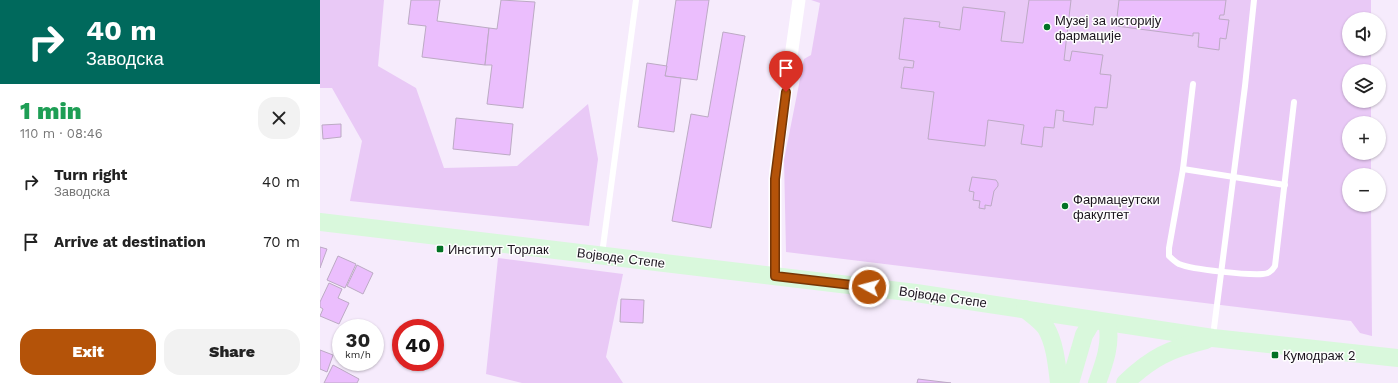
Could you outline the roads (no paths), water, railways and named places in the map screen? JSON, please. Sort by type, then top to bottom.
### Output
[{"type":"street","points":[[775,276],[775,179],[799,0]]},
{"type":"street","name":"Војводе Степе","points":[[320,222],[775,276],[1024,308],[1212,338],[1398,358]]},
{"type":"street","points":[[1024,308],[1039,320],[1046,329],[1051,340],[1059,383]]},
{"type":"street","points":[[1070,383],[1084,335],[1100,321],[1109,329],[1108,347],[1098,383]]},
{"type":"street","points":[[1125,383],[1146,364],[1166,352],[1212,338]]},
{"type":"lane","points":[[602,256],[636,0]]},
{"type":"lane","points":[[1212,338],[1234,177],[1254,0]]},
{"type":"lane","points":[[1193,84],[1182,169],[1169,248],[1169,256],[1174,262],[1181,265],[1220,271],[1264,274],[1272,272],[1277,259],[1294,102]]},
{"type":"lane","points":[[1182,169],[1285,185]]},
{"type":"place","name":"Музеј за историју фармације","points":[[1047,27]]},
{"type":"place","name":"Фармацеутски факултет","points":[[1065,206]]},
{"type":"place","name":"Институт Торлак","points":[[440,249]]},
{"type":"place","name":"Кумодраж 2","points":[[1275,355]]}]
